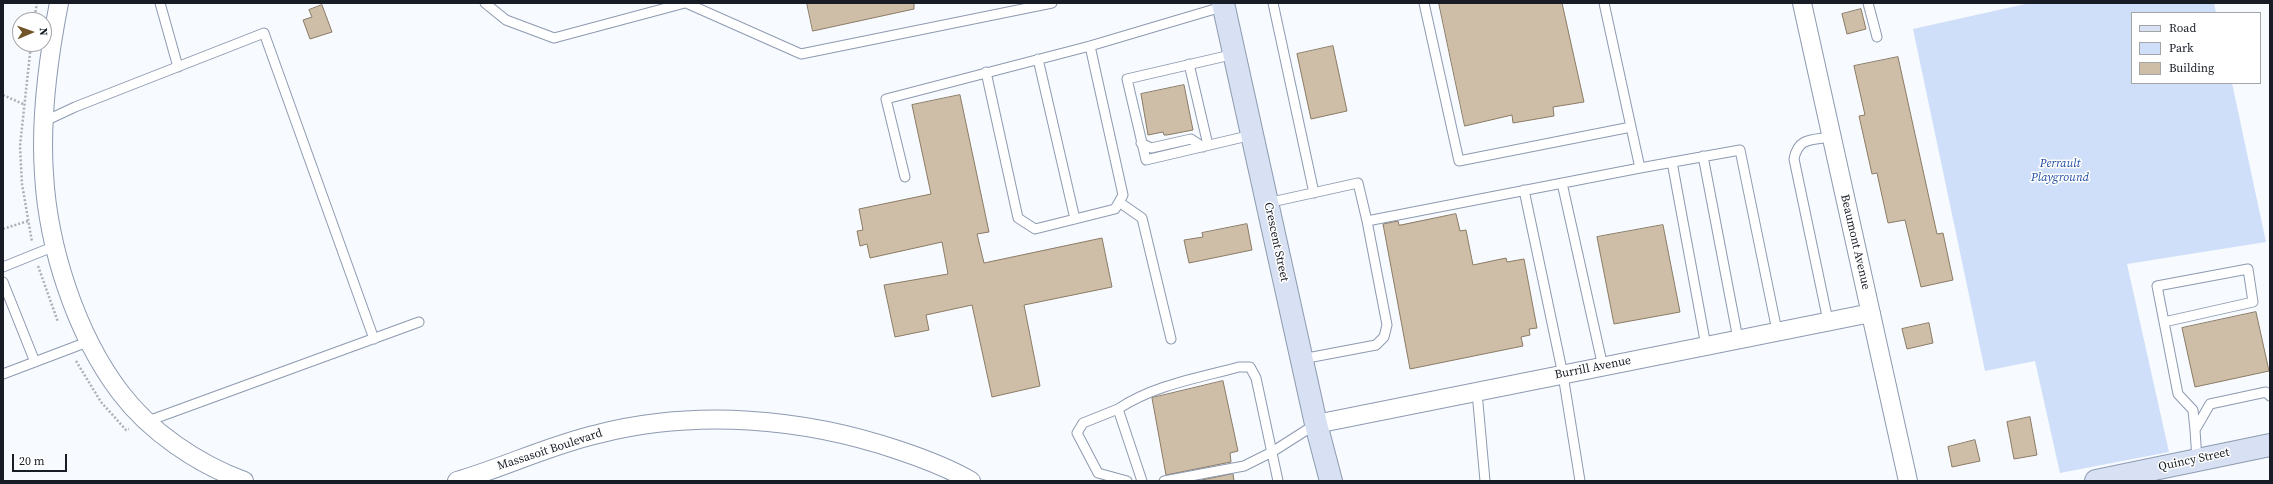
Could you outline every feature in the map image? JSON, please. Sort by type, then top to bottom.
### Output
[{"type":"main road","name":"Crescent Street","points":[[1226,4],[1252,135],[1316,424],[1331,481]]},
{"type":"main road","name":"Quincy Street","points":[[2096,481],[2270,445]]},
{"type":"street","points":[[59,3],[43,122],[44,175],[55,246],[65,282],[90,341],[108,376],[121,393],[148,421],[193,457],[244,481]]},
{"type":"street","name":"Beaumont Avenue","points":[[1802,3],[1908,481]]},
{"type":"street","name":"Burrill Avenue","points":[[1316,424],[1871,313]]},
{"type":"street","name":"Massasoit Boulevard","points":[[457,481],[574,440],[599,433],[664,422],[725,419],[778,423],[830,430],[875,442],[917,456],[970,481]]},
{"type":"lane","points":[[160,3],[178,67]]},
{"type":"lane","points":[[485,3],[506,20],[554,38],[685,3],[801,54],[1052,3]]},
{"type":"lane","points":[[1273,3],[1314,193]]},
{"type":"lane","points":[[1424,3],[1459,161],[1631,127]]},
{"type":"lane","points":[[1604,3],[1640,168]]},
{"type":"lane","points":[[1868,3],[1877,37]]},
{"type":"lane","points":[[905,177],[886,99],[1090,46],[1226,4]]},
{"type":"lane","points":[[43,122],[264,33],[374,339]]},
{"type":"lane","points":[[986,72],[1018,218],[1035,229],[1115,209],[1123,195],[1090,46]]},
{"type":"lane","points":[[1235,54],[1127,79],[1146,160],[1252,135]]},
{"type":"lane","points":[[1038,59],[1075,219]]},
{"type":"lane","points":[[1189,64],[1206,146]]},
{"type":"lane","points":[[1828,321],[1794,159],[1795,149],[1802,142],[1831,136]]},
{"type":"lane","points":[[1141,143],[1151,148],[1191,139],[1206,146]]},
{"type":"lane","points":[[1367,221],[1702,156],[1740,150],[1777,331]]},
{"type":"lane","points":[[1702,156],[1738,339]]},
{"type":"lane","points":[[1672,162],[1706,346]]},
{"type":"lane","points":[[1267,203],[1358,183],[1367,221],[1387,325],[1384,336],[1376,344],[1302,359]]},
{"type":"lane","points":[[1562,183],[1603,366]]},
{"type":"lane","points":[[1524,190],[1563,374],[1580,481]]},
{"type":"lane","points":[[1120,202],[1142,218],[1170,339]]},
{"type":"lane","points":[[3,267],[55,246]]},
{"type":"lane","points":[[2164,322],[2253,302],[2248,269],[2157,286],[2164,322],[2178,394],[2193,410],[2197,460]]},
{"type":"lane","points":[[3,282],[34,362]]},
{"type":"lane","points":[[148,421],[419,322]]},
{"type":"lane","points":[[3,374],[90,341]]},
{"type":"lane","points":[[1127,481],[1098,473],[1077,433],[1083,423],[1118,409],[1132,400],[1167,386],[1239,367],[1250,367],[1256,378],[1278,481]]},
{"type":"lane","points":[[1477,392],[1485,481]]},
{"type":"lane","points":[[2195,430],[2210,404],[2266,392],[2270,396]]},
{"type":"lane","points":[[1118,409],[1142,481]]},
{"type":"lane","points":[[1164,481],[1244,466],[1272,452],[1316,424]]},
{"type":"path","points":[[3,95],[23,104]]},
{"type":"path","points":[[3,229],[28,221]]},
{"type":"green space","name":"Perrault Playground","points":[[2030,3],[2214,3],[2216,12],[2131,12],[2131,84],[2232,84],[2266,242],[2127,264],[2169,452],[2060,473],[2035,361],[1985,371],[1913,29]]},
{"type":"building","points":[[807,3],[914,3],[914,9],[813,31]]},
{"type":"building","points":[[1439,3],[1562,3],[1584,102],[1553,107],[1554,116],[1513,123],[1512,115],[1465,126]]},
{"type":"building","points":[[322,5],[332,32],[310,39],[303,20],[312,17],[309,10]]},
{"type":"building","points":[[1861,9],[1866,29],[1847,34],[1842,14]]},
{"type":"building","points":[[1333,46],[1347,111],[1311,119],[1297,54]]},
{"type":"building","points":[[1898,57],[1937,234],[1943,233],[1953,280],[1921,287],[1905,220],[1888,223],[1877,173],[1872,174],[1859,116],[1865,115],[1854,66]]},
{"type":"building","points":[[1184,85],[1193,130],[1167,135],[1164,135],[1163,132],[1148,135],[1141,94]]},
{"type":"building","points":[[960,95],[989,232],[977,234],[984,263],[1102,238],[1112,287],[1024,305],[1040,386],[992,397],[972,305],[926,315],[929,330],[895,337],[884,285],[948,274],[942,242],[870,258],[867,244],[860,246],[857,231],[863,230],[859,209],[931,194],[912,105]]},
{"type":"building","points":[[1456,214],[1460,231],[1466,230],[1473,265],[1506,258],[1507,262],[1524,259],[1537,328],[1529,329],[1530,335],[1521,337],[1523,346],[1410,369],[1383,224],[1398,221],[1399,225]]},
{"type":"building","points":[[1247,224],[1252,250],[1189,263],[1184,240],[1203,237],[1202,233]]},
{"type":"building","points":[[1663,225],[1680,312],[1614,324],[1597,237]]},
{"type":"building","points":[[2256,312],[2269,371],[2195,387],[2182,328]]},
{"type":"building","points":[[1929,323],[1933,343],[1907,349],[1902,329]]},
{"type":"building","points":[[1223,381],[1238,451],[1230,453],[1231,462],[1166,475],[1152,398]]},
{"type":"building","points":[[2030,417],[2037,455],[2014,459],[2007,422]]},
{"type":"building","points":[[1975,440],[1980,461],[1952,467],[1948,447]]},
{"type":"building","points":[[1233,474],[1234,481],[1197,481]]}]
